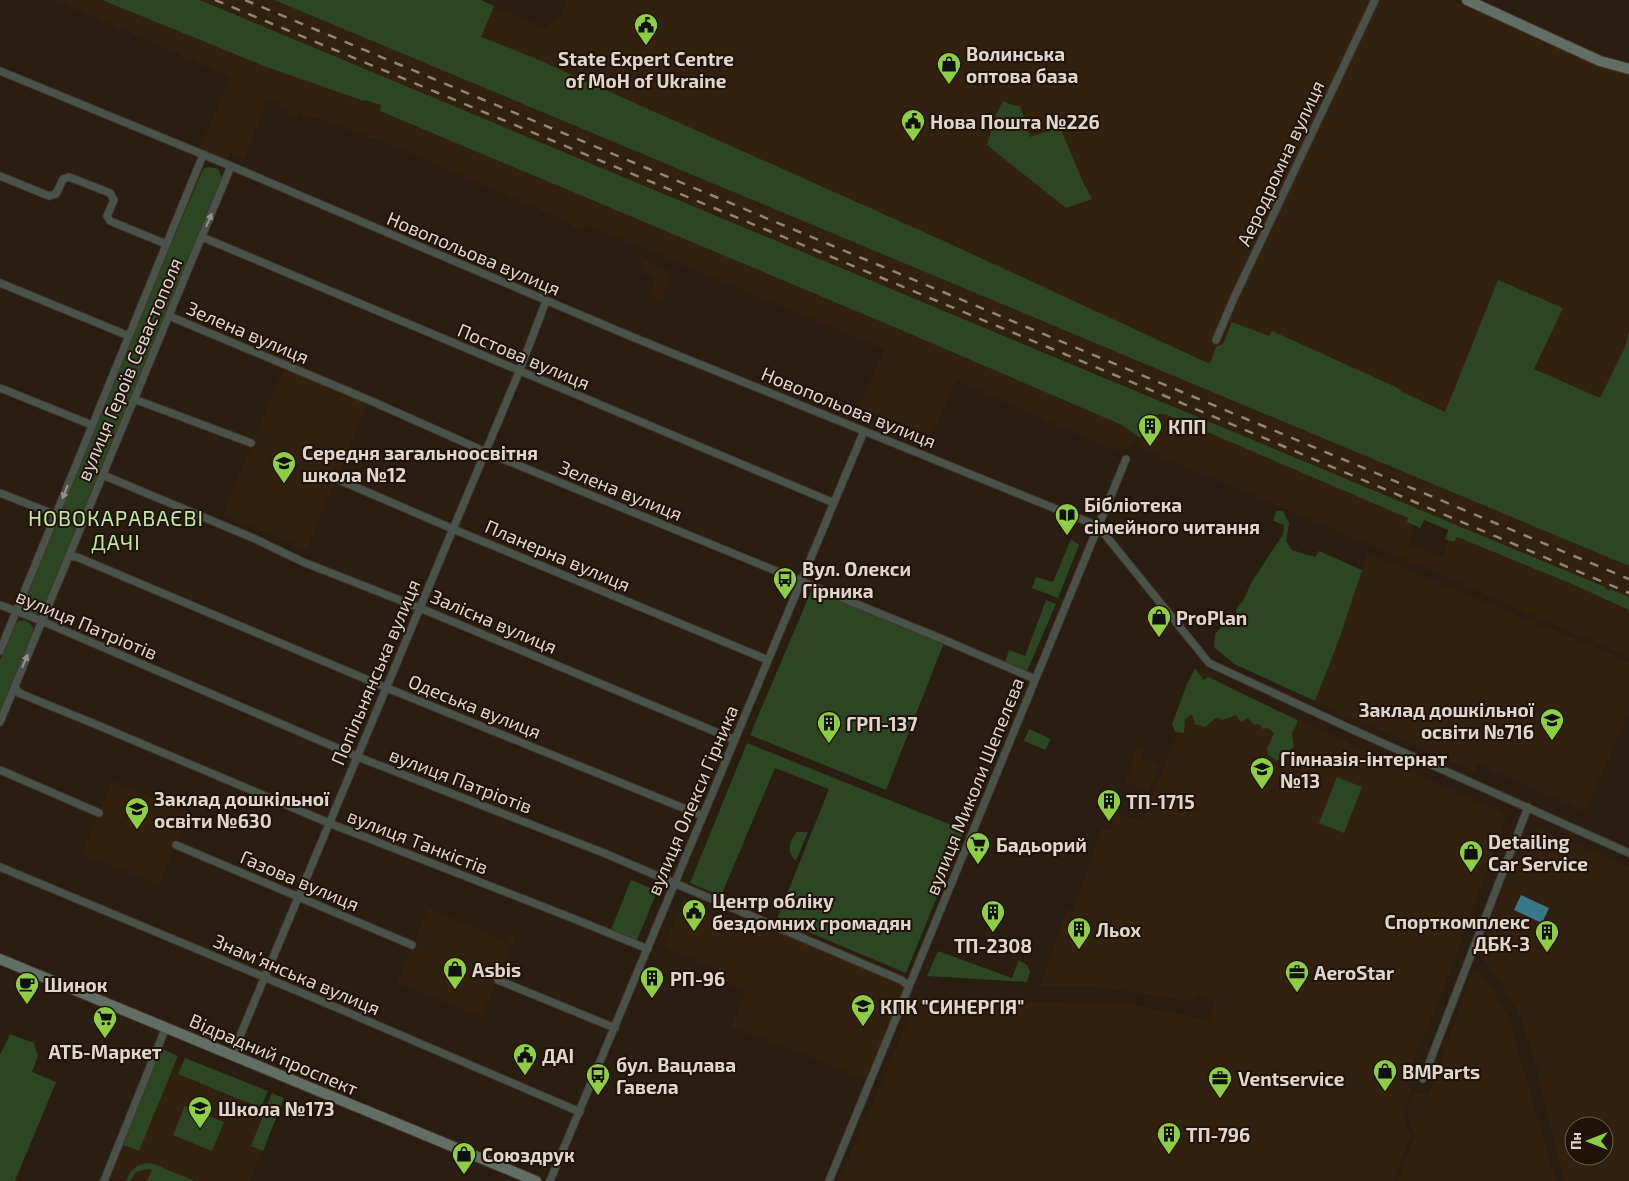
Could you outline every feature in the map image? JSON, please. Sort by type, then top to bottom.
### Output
[{"type":"main road","points":[[1467,0],[1600,61],[1629,69]]},
{"type":"main road","name":"Відрадний проспект","points":[[0,959],[536,1181]]},
{"type":"street","name":"Аеродромна вулиця","points":[[1216,340],[1375,0]]},
{"type":"street","name":"Новопольова вулиця","points":[[0,71],[231,166],[546,301],[1098,526],[1209,663],[1349,728],[1629,853]]},
{"type":"street","name":"вулиця Героїв Севастополя","points":[[0,651],[203,155]]},
{"type":"street","name":"вулиця Героїв Севастополя","points":[[0,722],[231,166]]},
{"type":"street","points":[[0,176],[49,196],[56,194],[64,179],[69,177],[110,193],[114,200],[107,216],[110,222],[166,244]]},
{"type":"street","name":"Постова вулиця","points":[[202,237],[834,503]]},
{"type":"street","points":[[0,282],[129,336]]},
{"type":"street","name":"Попільнянська вулиця","points":[[232,1055],[486,452],[546,301]]},
{"type":"street","name":"Зелена вулиця","points":[[168,316],[369,400],[486,452],[1035,679]]},
{"type":"street","points":[[0,388],[92,426]]},
{"type":"street","points":[[134,399],[251,443]]},
{"type":"street","name":"вулиця Олекси Гірника","points":[[550,1181],[864,431]]},
{"type":"street","name":"вулиця Миколи Шепелєва","points":[[829,1181],[1126,459]]},
{"type":"street","name":"Залісна вулиця","points":[[102,475],[253,538],[303,562],[420,608],[735,740]]},
{"type":"street","name":"Планерна вулиця","points":[[337,478],[453,529],[768,660]]},
{"type":"street","points":[[0,492],[56,515]]},
{"type":"street","name":"Одеська вулиця","points":[[69,556],[77,557],[387,688],[703,816]]},
{"type":"street","name":"вулиця Патріотів","points":[[0,605],[42,621],[358,757],[675,883],[892,976],[909,986]]},
{"type":"street","name":"вулиця Танкістів","points":[[15,686],[19,693],[329,823],[648,949]]},
{"type":"street","points":[[0,770],[99,813]]},
{"type":"street","points":[[1423,1079],[1528,807]]},
{"type":"street","name":"Газова вулиця","points":[[176,845],[412,945]]},
{"type":"street","name":"Знамʼянська вулиця","points":[[0,867],[580,1112]]},
{"type":"street","points":[[498,980],[615,1028]]},
{"type":"street","points":[[104,1181],[166,1028]]},
{"type":"shaded area","points":[[55,0],[102,0],[264,66],[381,105],[380,111],[894,327],[1122,425],[1137,436],[1128,450],[1118,446],[1115,451],[956,380],[932,435],[859,407],[884,349],[585,224],[582,232],[566,221],[394,146],[299,112],[297,117],[288,114],[289,108],[267,100],[245,158],[231,152],[227,160],[199,149],[231,77]]},
{"type":"shaded area","points":[[200,0],[274,0],[1629,566],[1629,597],[1610,589],[1604,589],[1605,587],[1157,399]]},
{"type":"shaded area","points":[[567,0],[1451,0],[1594,64],[1616,72],[1629,74],[1629,545],[1205,363],[480,36],[494,6],[544,28],[559,18]]},
{"type":"shaded area","points":[[644,260],[673,273],[661,300],[649,294],[656,279],[639,271]]},
{"type":"shaded area","name":"Середня загальноосвітня школа №12","points":[[285,365],[369,400],[307,549],[222,515]]},
{"type":"shaded area","points":[[1158,413],[1165,414],[1409,518],[1407,522],[1414,525],[1408,543],[1442,557],[1448,540],[1454,542],[1456,537],[1572,584],[1629,610],[1629,657],[1439,574],[1143,449],[1137,444]]},
{"type":"shaded area","points":[[1367,553],[1629,662],[1629,713],[1585,812],[1478,764],[1474,772],[1315,701],[1339,640]]},
{"type":"shaded area","points":[[1200,671],[1269,706],[1507,815],[1442,994],[1405,1079],[1412,1090],[1403,1112],[1411,1137],[1393,1181],[839,1181],[918,997],[1026,1003],[1054,1001],[1128,1004],[1209,1020],[1214,1002],[1203,995],[1191,1001],[1089,986],[1040,986],[1067,910],[1073,910],[1102,828],[1111,830],[1117,813],[1142,821]]},
{"type":"shaded area","points":[[1138,745],[1145,747],[1142,757],[1159,763],[1149,790],[1125,782]]},
{"type":"shaded area","name":"Заклад дошкільної освіти №630","points":[[112,781],[189,813],[159,885],[82,854]]},
{"type":"shaded area","points":[[1537,828],[1629,866],[1629,1181],[1564,1181],[1535,1061],[1518,1012],[1501,983],[1479,953],[1523,833],[1527,836],[1533,836]]},
{"type":"shaded area","points":[[682,903],[746,928],[750,919],[898,982],[903,986],[903,991],[866,1078],[861,1078],[804,1054],[731,1027],[746,991],[714,978],[717,969],[664,947]]},
{"type":"shaded area","points":[[428,908],[505,941],[507,934],[516,938],[482,1016],[397,983]]},
{"type":"shaded area","points":[[1473,971],[1487,980],[1508,1016],[1556,1181],[1398,1181],[1414,1136],[1407,1111],[1414,1092],[1429,1095]]},
{"type":"shaded area","name":"Школа №173","points":[[158,1058],[279,1109],[250,1181],[108,1181]]},
{"type":"green space","points":[[102,0],[200,0],[1605,587],[1605,589],[1610,589],[1629,597],[1629,610],[1572,584],[1457,537],[1454,542],[1445,539],[1448,530],[1424,520],[1420,528],[1407,522],[1408,518],[1165,414],[1158,414],[1154,417],[1140,438],[1122,425],[380,111],[381,105],[364,101],[264,66]]},
{"type":"green space","points":[[274,0],[481,0],[494,6],[481,37],[532,57],[946,242],[1210,364],[1216,347],[1223,344],[1232,322],[1269,336],[1272,331],[1398,388],[1402,392],[1445,412],[1498,280],[1563,308],[1534,369],[1600,398],[1625,347],[1629,332],[1629,566]]},
{"type":"green space","points":[[1003,101],[1020,106],[1030,137],[1060,127],[1092,199],[1066,208],[987,145],[995,117]]},
{"type":"green space","points":[[209,167],[218,169],[222,177],[43,611],[33,615],[27,612],[23,602],[77,466],[203,169]]},
{"type":"green space","points":[[1276,511],[1283,511],[1289,523],[1286,541],[1292,550],[1315,557],[1319,551],[1362,570],[1339,640],[1315,701],[1234,664],[1214,647],[1215,634],[1226,622],[1235,616],[1237,608],[1244,599],[1251,583],[1283,534],[1284,525],[1273,521]]},
{"type":"green space","points":[[1071,539],[1079,545],[1058,598],[1032,588],[1036,577],[1053,582]]},
{"type":"green space","points":[[812,589],[944,643],[886,790],[750,735]]},
{"type":"green space","points":[[1046,600],[1056,604],[1027,671],[1005,662],[1009,650],[1025,656]]},
{"type":"green space","points":[[24,620],[31,625],[34,633],[0,716],[0,660],[14,625]]},
{"type":"green space","points":[[1195,668],[1204,680],[1208,677],[1297,720],[1292,733],[1294,747],[1277,761],[1268,755],[1267,748],[1274,733],[1268,728],[1263,729],[1259,724],[1254,725],[1248,718],[1241,722],[1236,715],[1222,720],[1217,717],[1205,727],[1195,724],[1192,714],[1185,719],[1184,733],[1175,732],[1172,724]]},
{"type":"green space","points":[[1029,729],[1051,739],[1045,750],[1024,741]]},
{"type":"green space","points":[[747,743],[964,830],[906,973],[777,919],[829,789],[775,768],[721,896],[690,883]]},
{"type":"green space","points":[[1337,777],[1362,787],[1344,833],[1319,823]]},
{"type":"green space","points":[[797,832],[808,832],[796,861],[791,854],[790,846]]},
{"type":"green space","points":[[631,880],[657,892],[636,942],[610,932]]},
{"type":"green space","points":[[938,951],[1012,978],[1019,960],[1027,965],[1030,972],[1027,982],[927,976]]},
{"type":"green space","points":[[10,1034],[34,1043],[38,1056],[32,1072],[56,1082],[15,1181],[0,1181],[0,1055]]},
{"type":"green space","points":[[160,1048],[178,1056],[139,1151],[121,1144]]},
{"type":"green space","points":[[185,1058],[268,1091],[261,1108],[178,1074]]},
{"type":"green space","points":[[272,1093],[284,1098],[263,1151],[251,1146]]},
{"type":"green space","points":[[185,1106],[224,1122],[212,1151],[173,1135]]},
{"type":"green space","points":[[147,1163],[154,1164],[194,1181],[147,1181],[152,1170],[146,1169],[136,1172],[130,1181],[126,1181],[134,1169]]},
{"type":"water","points":[[1521,895],[1549,908],[1542,923],[1514,910]]},
{"type":"railway","points":[[215,0],[1165,396],[1629,593]]},
{"type":"railway","points":[[245,0],[1629,579]]},
{"type":"place","name":"State Expert Centre of MoH of Ukraine","points":[[646,46]]},
{"type":"place","name":"Волинська оптова база","points":[[949,85]]},
{"type":"place","name":"Нова Пошта №226","points":[[913,142]]},
{"type":"place","name":"КПП","points":[[1150,447]]},
{"type":"place","name":"Середня загальноосвітня школа №12","points":[[284,484]]},
{"type":"place","name":"Бібліотека сімейного читання","points":[[1067,536]]},
{"type":"place","name":"Вул. Олекси Гірника","points":[[785,600]]},
{"type":"place","name":"ProPlan","points":[[1159,638]]},
{"type":"place","name":"Заклад дошкільної освіти №716","points":[[1552,741]]},
{"type":"place","name":"ГРП-137","points":[[829,744]]},
{"type":"place","name":"Гімназія-інтернат №13","points":[[1262,790]]},
{"type":"place","name":"ТП-1715","points":[[1109,822]]},
{"type":"place","name":"Заклад дошкільної освіти №630","points":[[137,830]]},
{"type":"place","name":"Бадьорий","points":[[978,865]]},
{"type":"place","name":"Detailing Car Service","points":[[1471,873]]},
{"type":"place","name":"Центр обліку бездомних громадян","points":[[694,932]]},
{"type":"place","name":"ТП-2308","points":[[993,933]]},
{"type":"place","name":"Льох","points":[[1079,950]]},
{"type":"place","name":"Спорткомплекс ДБК-3","points":[[1547,953]]},
{"type":"place","name":"Asbis","points":[[455,990]]},
{"type":"place","name":"AeroStar","points":[[1297,993]]},
{"type":"place","name":"РП-96","points":[[652,999]]},
{"type":"place","name":"Шинок","points":[[27,1005]]},
{"type":"place","name":"КПК \"СИНЕРГІЯ\"","points":[[863,1027]]},
{"type":"place","name":"АТБ-Маркет","points":[[105,1039]]},
{"type":"place","name":"ДАІ","points":[[525,1076]]},
{"type":"place","name":"BMParts","points":[[1385,1092]]},
{"type":"place","name":"бул. Вацлава Гавела","points":[[598,1096]]},
{"type":"place","name":"Ventservice","points":[[1220,1099]]},
{"type":"place","name":"Школа №173","points":[[200,1129]]},
{"type":"place","name":"ТП-796","points":[[1169,1155]]},
{"type":"place","name":"Союздрук","points":[[464,1175]]},
{"type":"district","name":"НОВОКАРАВАЄВІ ДАЧІ","points":[[116,529]]}]
